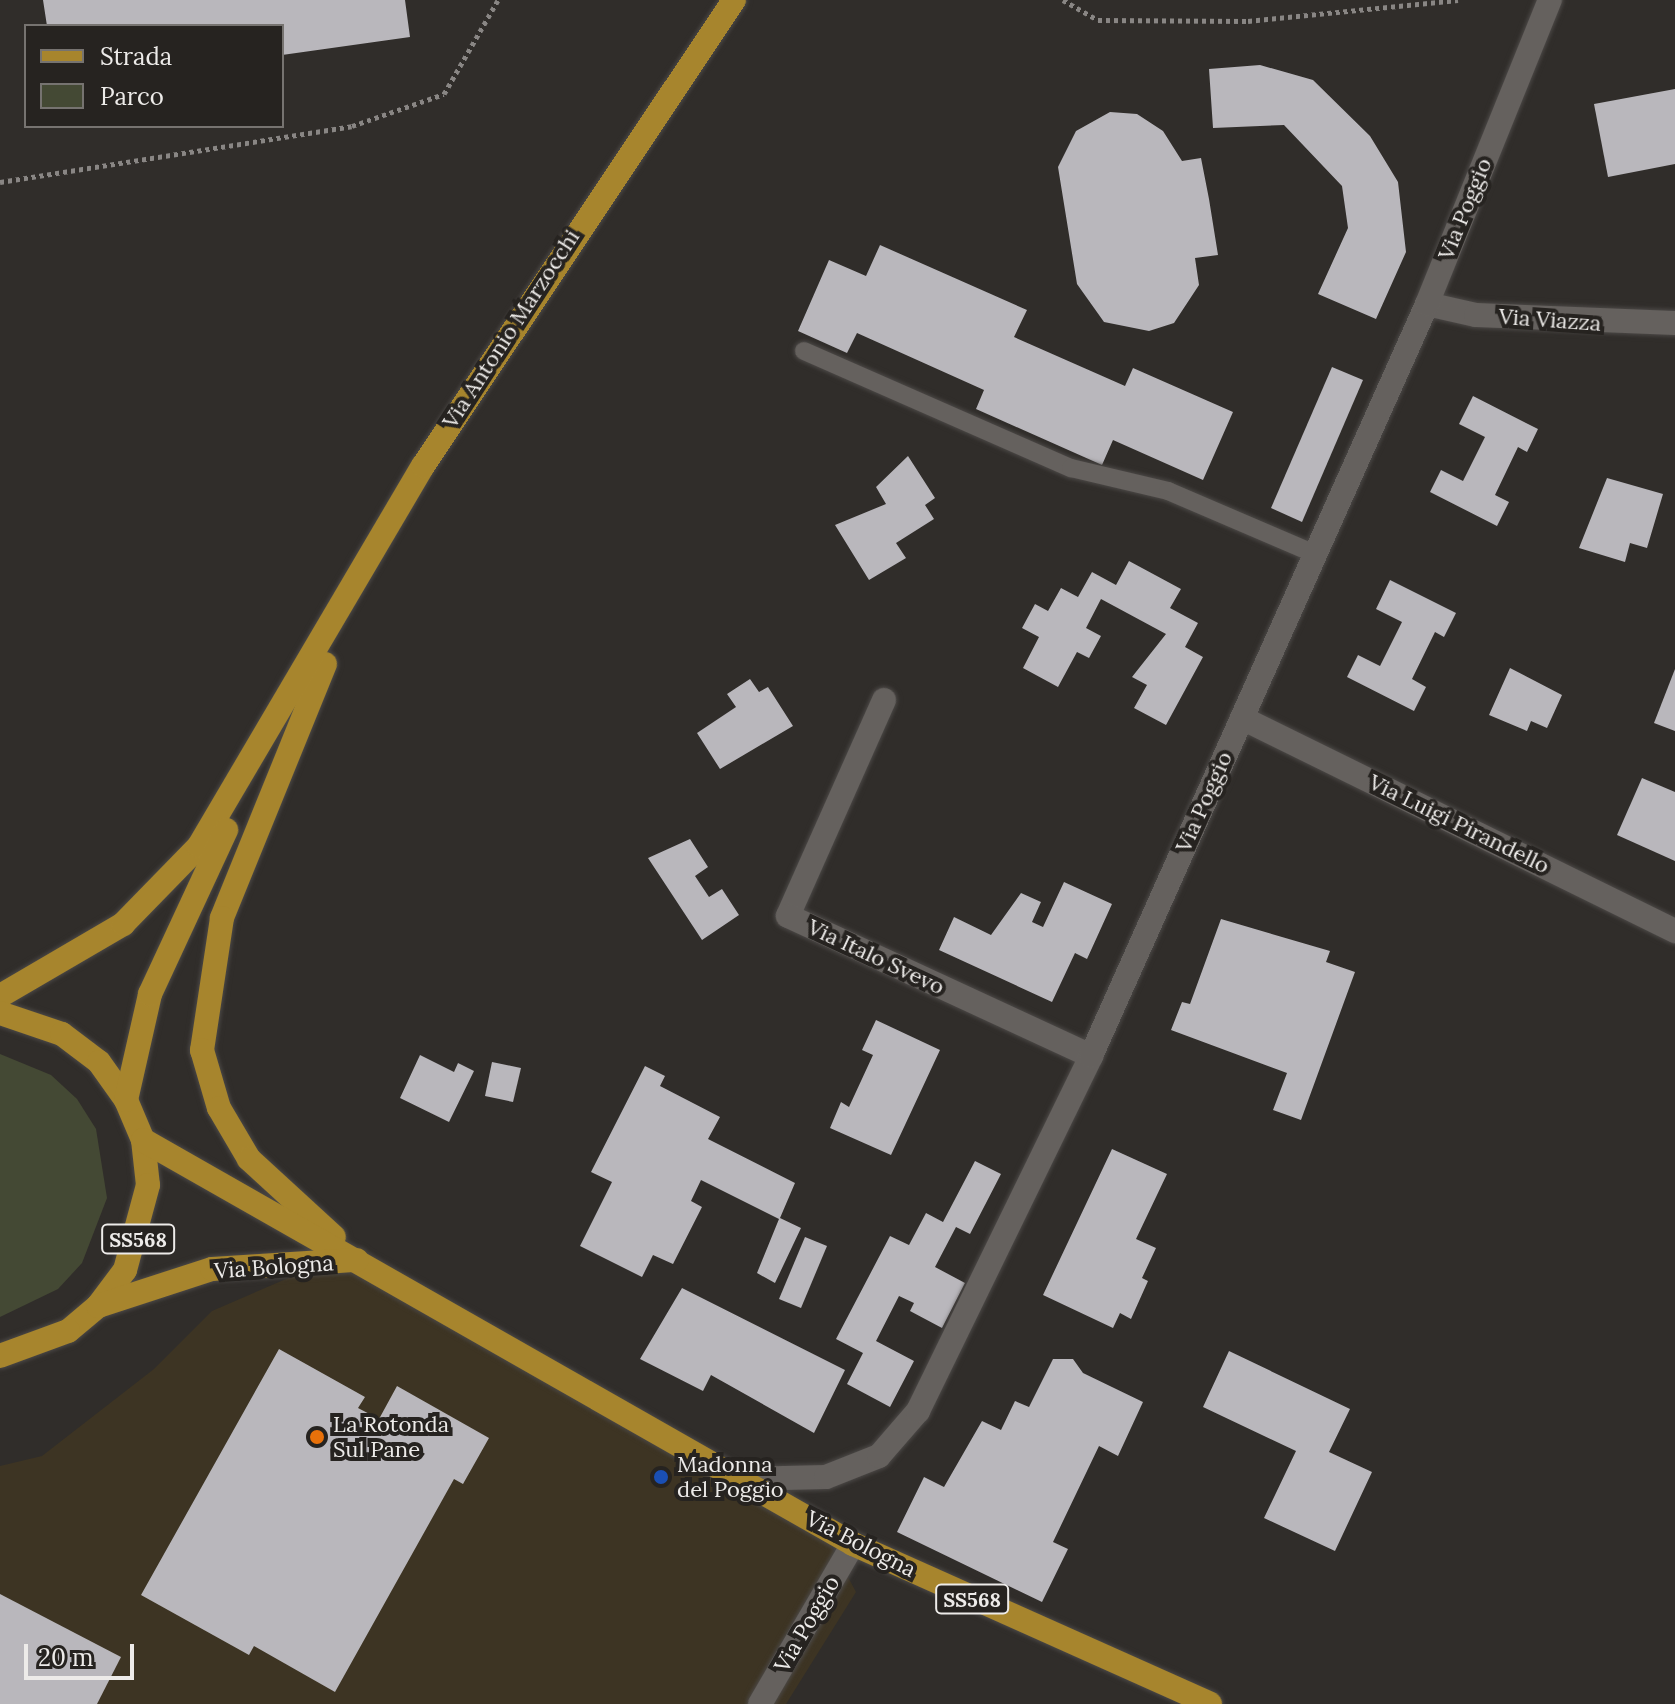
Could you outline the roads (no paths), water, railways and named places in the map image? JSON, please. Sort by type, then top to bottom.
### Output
[{"type":"main road","name":"Via Antonio Marzocchi","points":[[126,1100],[150,994],[177,922],[308,671],[551,265],[734,0]]},
{"type":"main road","points":[[358,583],[222,918],[202,1050],[219,1108],[249,1159],[359,1260]]},
{"type":"main road","name":"Via Antonio Marzocchi","points":[[0,996],[123,924],[163,889],[199,846],[308,671]]},
{"type":"main road","name":"Via Bologna","points":[[0,1013],[62,1034],[99,1062],[126,1100],[143,1140],[148,1185],[142,1229],[125,1270],[98,1306],[68,1331],[0,1356]]},
{"type":"main road","name":"Via Bologna","points":[[143,1140],[359,1260],[853,1544],[1210,1704]]},
{"type":"main road","name":"Via Bologna","points":[[98,1306],[212,1269],[359,1260]]},
{"type":"street","name":"Via Poggio","points":[[742,1479],[826,1477],[879,1456],[918,1411],[1091,1056],[1427,304],[1550,0]]},
{"type":"street","name":"Via Viazza","points":[[1427,304],[1476,315],[1675,323]]},
{"type":"street","name":"Via Italo Svevo","points":[[884,700],[788,916],[1091,1056]]},
{"type":"street","name":"Via Luigi Pirandello","points":[[1242,718],[1675,931]]},
{"type":"street","name":"Via Poggio","points":[[760,1704],[853,1544]]},
{"type":"lane","points":[[804,351],[1071,468],[1168,491],[1315,554]]},
{"type":"place","name":"La Rotonda Sul Pane","points":[[317,1437]]},
{"type":"place","name":"Madonna del Poggio","points":[[661,1477]]}]
